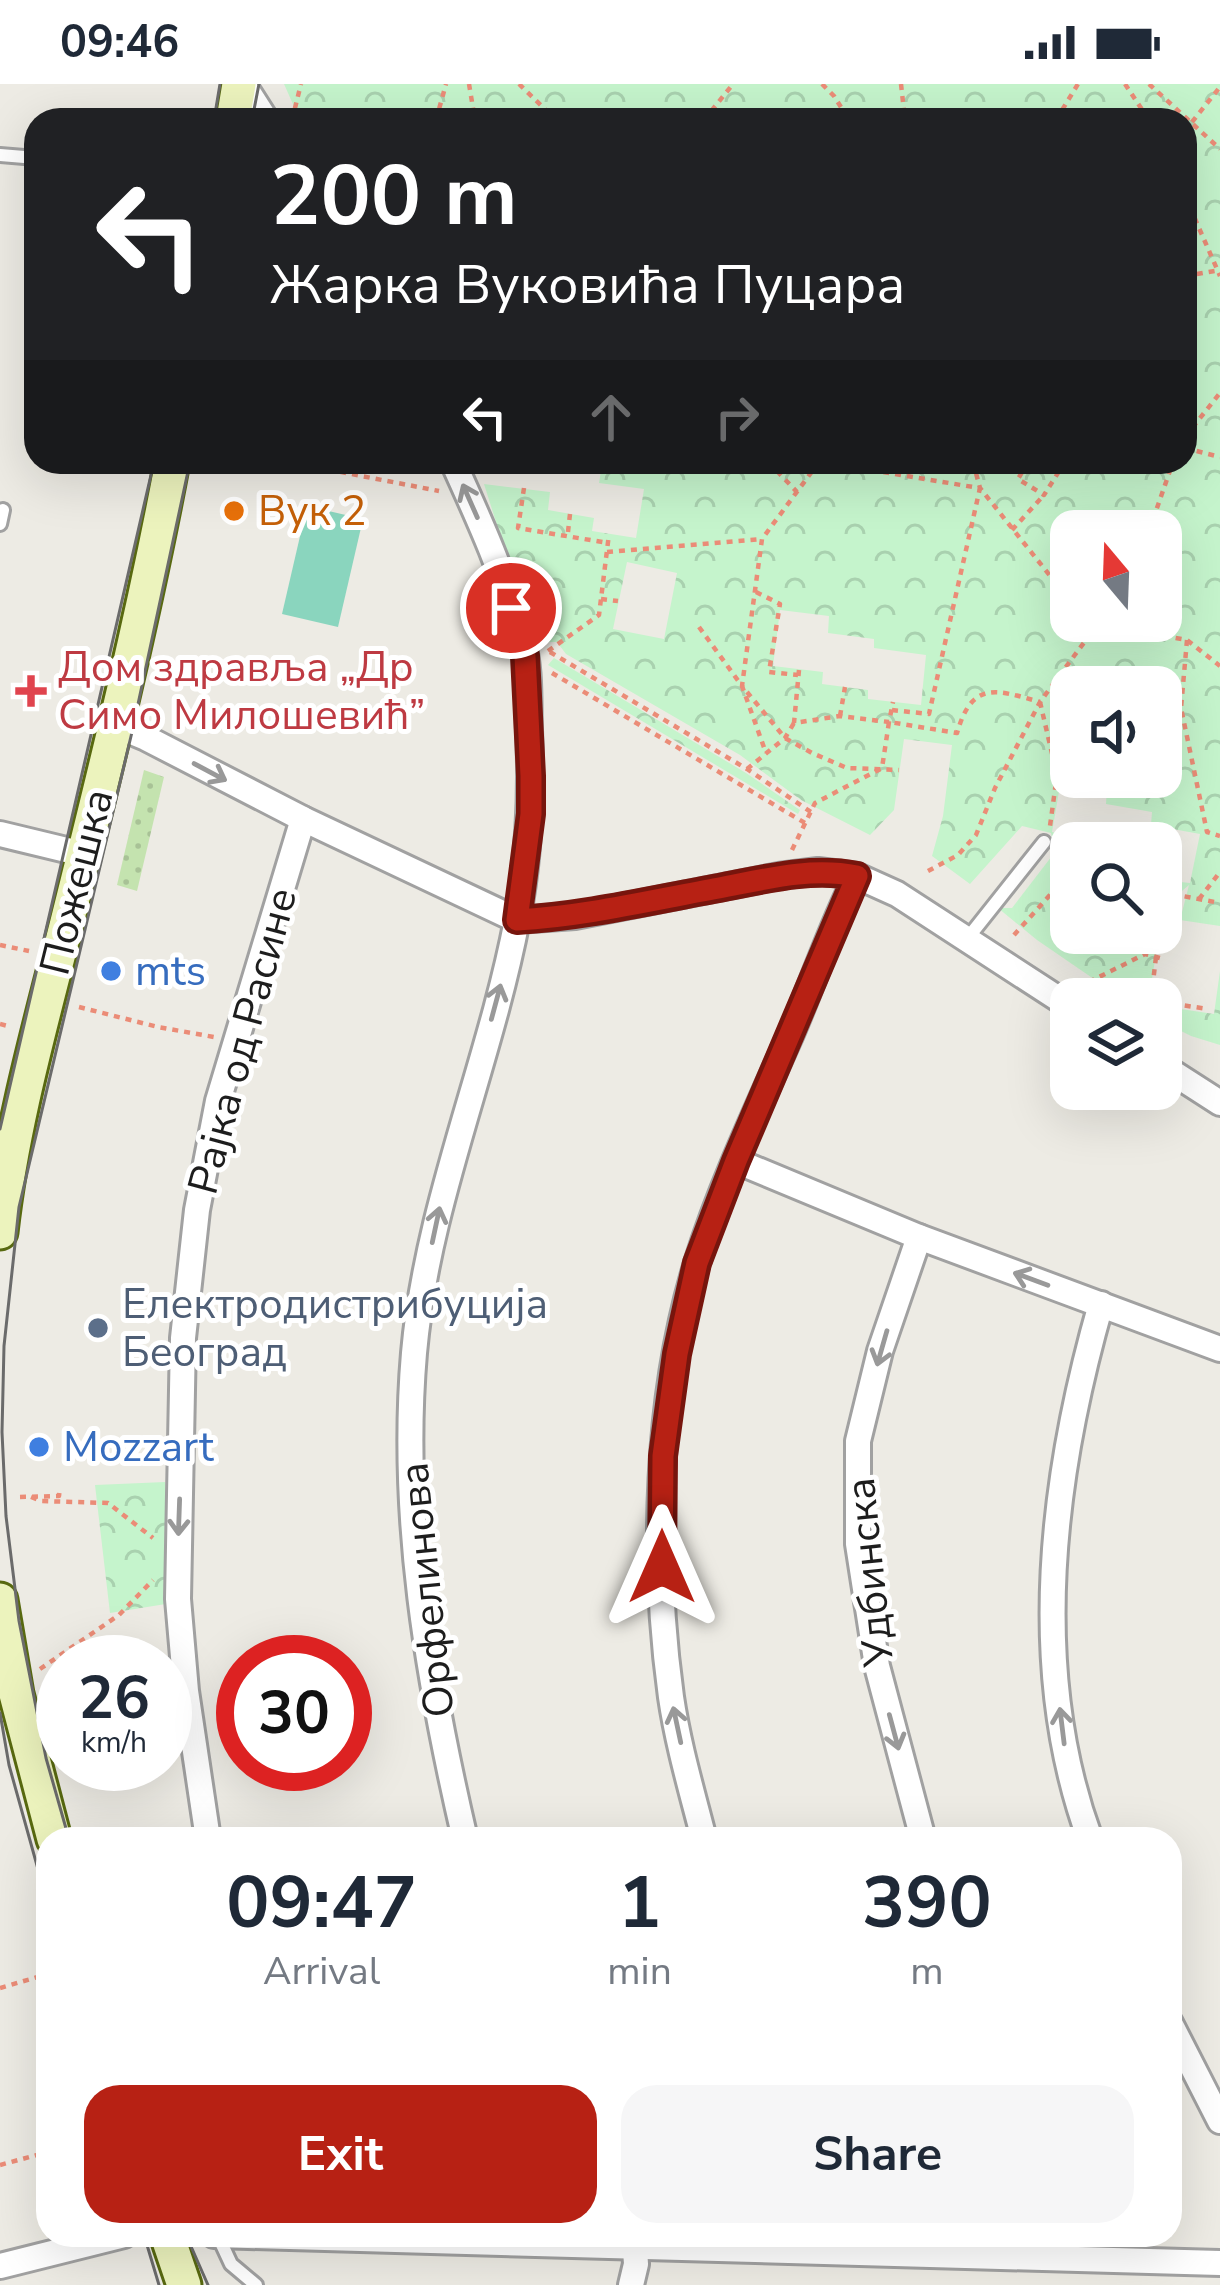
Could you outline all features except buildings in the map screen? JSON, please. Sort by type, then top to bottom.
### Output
[{"type":"main road","name":"Пожешка","points":[[0,1232],[11,1156],[117,725],[169,474]]},
{"type":"main road","points":[[0,1600],[16,1694],[50,1827]]},
{"type":"main road","points":[[171,2247],[184,2285]]},
{"type":"street","name":"Орфелинова","points":[[458,474],[523,640],[531,814],[517,920],[436,1222],[414,1351],[409,1485],[427,1657],[462,1827]]},
{"type":"street","points":[[117,725],[517,920],[575,916],[779,876],[818,871],[857,876],[898,894],[1050,993]]},
{"type":"street","name":"Рајка од Расине","points":[[206,1827],[181,1642],[183,1338],[197,1210],[218,1101],[303,819]]},
{"type":"street","points":[[0,834],[83,854]]},
{"type":"street","points":[[701,1827],[672,1702],[666,1650],[663,1456],[677,1354],[693,1280],[736,1161],[857,876]]},
{"type":"street","points":[[1182,1076],[1213,1093]]},
{"type":"street","points":[[736,1161],[919,1238],[1220,1349]]},
{"type":"street","name":"Удбинска","points":[[919,1238],[880,1352],[858,1441],[858,1544],[877,1666],[920,1827]]},
{"type":"street","points":[[1086,1827],[1061,1728],[1051,1610],[1079,1382],[1101,1304]]},
{"type":"street","points":[[1182,2047],[1220,2121]]},
{"type":"street","points":[[0,2266],[76,2247]]},
{"type":"street","points":[[631,2285],[635,2247]]},
{"type":"street","points":[[917,2247],[976,2268],[1051,2247],[1220,2263]]},
{"type":"lane","points":[[967,940],[1046,839]]},
{"type":"lane","points":[[222,2247],[231,2264],[256,2285]]},
{"type":"path","points":[[519,84],[544,108]]},
{"type":"path","points":[[714,108],[733,84]]},
{"type":"path","points":[[821,84],[842,108]]},
{"type":"path","points":[[1149,84],[1176,108]]},
{"type":"path","points":[[1197,116],[1220,87]]},
{"type":"path","points":[[1197,127],[1220,149]]},
{"type":"path","points":[[1197,223],[1219,272]]},
{"type":"path","points":[[1197,422],[1220,393]]},
{"type":"path","points":[[360,474],[468,496]]},
{"type":"path","points":[[781,474],[797,492]]},
{"type":"path","points":[[766,753],[742,686],[762,538],[810,474]]},
{"type":"path","points":[[896,474],[980,488]]},
{"type":"path","points":[[976,474],[980,488],[1050,576]]},
{"type":"path","points":[[1021,474],[1018,479],[1044,495]]},
{"type":"path","points":[[1012,530],[1057,474]]},
{"type":"path","points":[[1157,510],[1170,474]]},
{"type":"path","points":[[524,488],[518,529],[608,543]]},
{"type":"path","points":[[882,768],[892,706],[929,714],[980,488]]},
{"type":"path","points":[[568,535],[570,514]]},
{"type":"path","points":[[609,534],[599,615],[548,651],[811,812]]},
{"type":"path","points":[[607,552],[762,538]]},
{"type":"path","points":[[747,769],[784,738],[794,722],[799,672],[769,672],[780,604],[756,592]]},
{"type":"path","points":[[601,599],[618,601]]},
{"type":"path","points":[[699,628],[784,738],[847,768],[899,770]]},
{"type":"path","points":[[1182,639],[1220,666]]},
{"type":"path","points":[[1187,640],[1181,708],[1207,832],[1220,836]]},
{"type":"path","points":[[928,872],[958,855],[976,836],[1040,702],[1087,642]]},
{"type":"path","points":[[536,664],[806,823]]},
{"type":"path","points":[[840,716],[845,687]]},
{"type":"path","points":[[794,722],[840,716],[957,733],[964,709],[989,692],[1040,702]]},
{"type":"path","points":[[1040,702],[1057,776],[1046,839]]},
{"type":"path","points":[[779,876],[815,803],[882,768]]},
{"type":"path","points":[[1199,899],[1220,872]]},
{"type":"path","points":[[1013,935],[1050,896]]},
{"type":"path","points":[[1182,896],[1220,903]]},
{"type":"path","points":[[0,945],[29,952]]},
{"type":"path","points":[[1097,978],[1144,954],[1158,957],[1153,978]]},
{"type":"path","points":[[1182,1005],[1208,1009]]},
{"type":"path","points":[[80,1007],[202,1034]]},
{"type":"path","points":[[0,1024],[8,1026]]},
{"type":"path","points":[[20,1497],[59,1496],[60,1487]]},
{"type":"path","points":[[31,1497],[41,1502],[108,1503],[178,1556],[119,1615],[90,1635]]},
{"type":"path","points":[[0,1988],[36,1978]]},
{"type":"path","points":[[0,2165],[36,2156]]},
{"type":"path","points":[[14,2162],[16,2171]]},
{"type":"green space","points":[[284,84],[1220,84],[1220,926],[1182,920],[1189,885],[1182,891],[1182,882],[1190,883],[1200,834],[1182,831],[1182,822],[1151,822],[1152,812],[1106,804],[1106,798],[1182,798],[1182,666],[1050,666],[1050,798],[1058,798],[1050,833],[1022,826],[970,884],[932,856],[943,816],[952,745],[904,739],[894,810],[870,835],[801,800],[740,755],[566,654],[557,642],[534,642],[484,484],[550,492],[548,510],[594,518],[592,531],[636,538],[644,489],[599,483],[600,474],[1197,474],[1197,108],[295,108]],"holes":[[[627,562],[677,573],[664,639],[613,629]],[[780,610],[829,616],[828,633],[874,639],[874,648],[926,655],[921,705],[868,699],[868,690],[822,684],[823,672],[773,666]]]},
{"type":"green space","points":[[307,506],[363,519],[338,627],[282,614]]},
{"type":"green space","points":[[554,658],[746,773],[800,810],[798,814],[548,665]]},
{"type":"green space","points":[[144,770],[164,777],[137,891],[117,885]]},
{"type":"green space","points":[[1050,859],[1050,949],[998,908],[1012,908]]},
{"type":"green space","points":[[1057,954],[1156,954],[1152,978],[1092,978]]},
{"type":"green space","points":[[1220,971],[1220,1045],[1182,1032],[1182,1009],[1214,1014]]},
{"type":"green space","points":[[165,1482],[172,1603],[110,1613],[95,1485]]},
{"type":"tram line","points":[[216,108],[220,84]]},
{"type":"tram line","points":[[254,108],[259,84]]},
{"type":"tram line","points":[[0,1129],[151,474]]},
{"type":"tram line","points":[[66,1827],[46,1758],[19,1621],[6,1516],[4,1346],[19,1207],[132,732],[187,474]]},
{"type":"tram line","points":[[0,1713],[36,1862]]},
{"type":"tram line","points":[[148,2247],[159,2285]]},
{"type":"tram line","points":[[191,2247],[208,2285]]},
{"type":"place","name":"Вук 2","points":[[234,511]]},
{"type":"place","name":"Дом здравља „Др Симо Милошевић”","points":[[31,691]]},
{"type":"place","name":"mts","points":[[111,971]]},
{"type":"place","name":"Електродистрибуција Београд","points":[[98,1328]]},
{"type":"place","name":"Mozzart","points":[[39,1447]]},
{"type":"route","points":[[511,608],[525,656],[531,776],[531,814],[517,920],[575,916],[779,876],[818,871],[857,876],[697,1263],[677,1354],[663,1456],[662,1567]]}]
